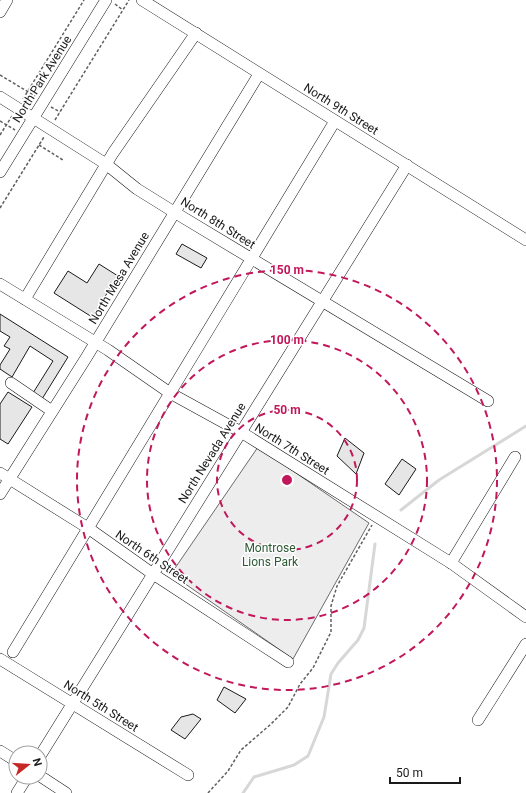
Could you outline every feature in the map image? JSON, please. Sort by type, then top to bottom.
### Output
[{"type":"street","points":[[0,12],[7,0]]},
{"type":"street","name":"North Park Avenue","points":[[0,172],[106,0]]},
{"type":"street","name":"North 9th Street","points":[[142,0],[526,240]]},
{"type":"street","points":[[25,299],[106,164],[196,33]]},
{"type":"street","name":"North Mesa Avenue","points":[[0,494],[5,476],[52,411],[260,74]]},
{"type":"street","name":"North 8th Street","points":[[0,97],[106,164],[137,189],[488,401]]},
{"type":"street","points":[[13,652],[335,121]]},
{"type":"street","name":"North Nevada Avenue","points":[[47,745],[407,165]]},
{"type":"street","name":"North 7th Street","points":[[0,284],[95,343],[170,393],[241,432],[451,563],[526,617]]},
{"type":"street","points":[[10,383],[52,411]]},
{"type":"street","points":[[451,563],[515,457]]},
{"type":"street","name":"North 6th Street","points":[[5,476],[88,528],[153,574],[288,662]]},
{"type":"street","points":[[478,720],[526,644]]},
{"type":"street","name":"North 5th Street","points":[[0,659],[188,775]]},
{"type":"street","points":[[48,781],[66,793]]},
{"type":"path","points":[[0,135],[84,0]]},
{"type":"path","points":[[0,208],[129,0]]},
{"type":"path","points":[[0,75],[27,92]]},
{"type":"path","points":[[0,121],[7,125]]},
{"type":"path","points":[[39,145],[63,160]]},
{"type":"path","points":[[208,793],[228,770],[241,750],[288,707],[300,684],[313,668],[331,632],[331,606],[337,586],[377,517]]},
{"type":"shaded area","name":"Montrose Lions Park","points":[[258,447],[369,523],[293,659],[171,574]]},
{"type":"building","points":[[182,244],[207,258],[201,268],[176,254]]},
{"type":"building","points":[[99,264],[118,276],[92,317],[54,293],[68,271],[87,283]]},
{"type":"building","points":[[0,314],[68,357],[42,399],[33,393],[53,361],[30,346],[12,377],[0,369],[0,365],[10,349],[4,346],[10,337],[0,331]]},
{"type":"building","points":[[8,392],[32,407],[8,444],[0,439],[0,404]]},
{"type":"building","points":[[345,438],[364,453],[356,474],[337,456]]},
{"type":"building","points":[[402,459],[416,469],[399,495],[385,484]]},
{"type":"building","points":[[224,687],[246,699],[235,713],[217,700]]},
{"type":"building","points":[[193,714],[201,719],[185,739],[171,730],[181,717]]},
{"type":"waterway","points":[[401,510],[439,480],[526,426]]},
{"type":"waterway","points":[[243,793],[254,777],[294,765],[308,756],[324,717],[331,674],[338,663],[358,640],[364,628],[375,544]]}]
